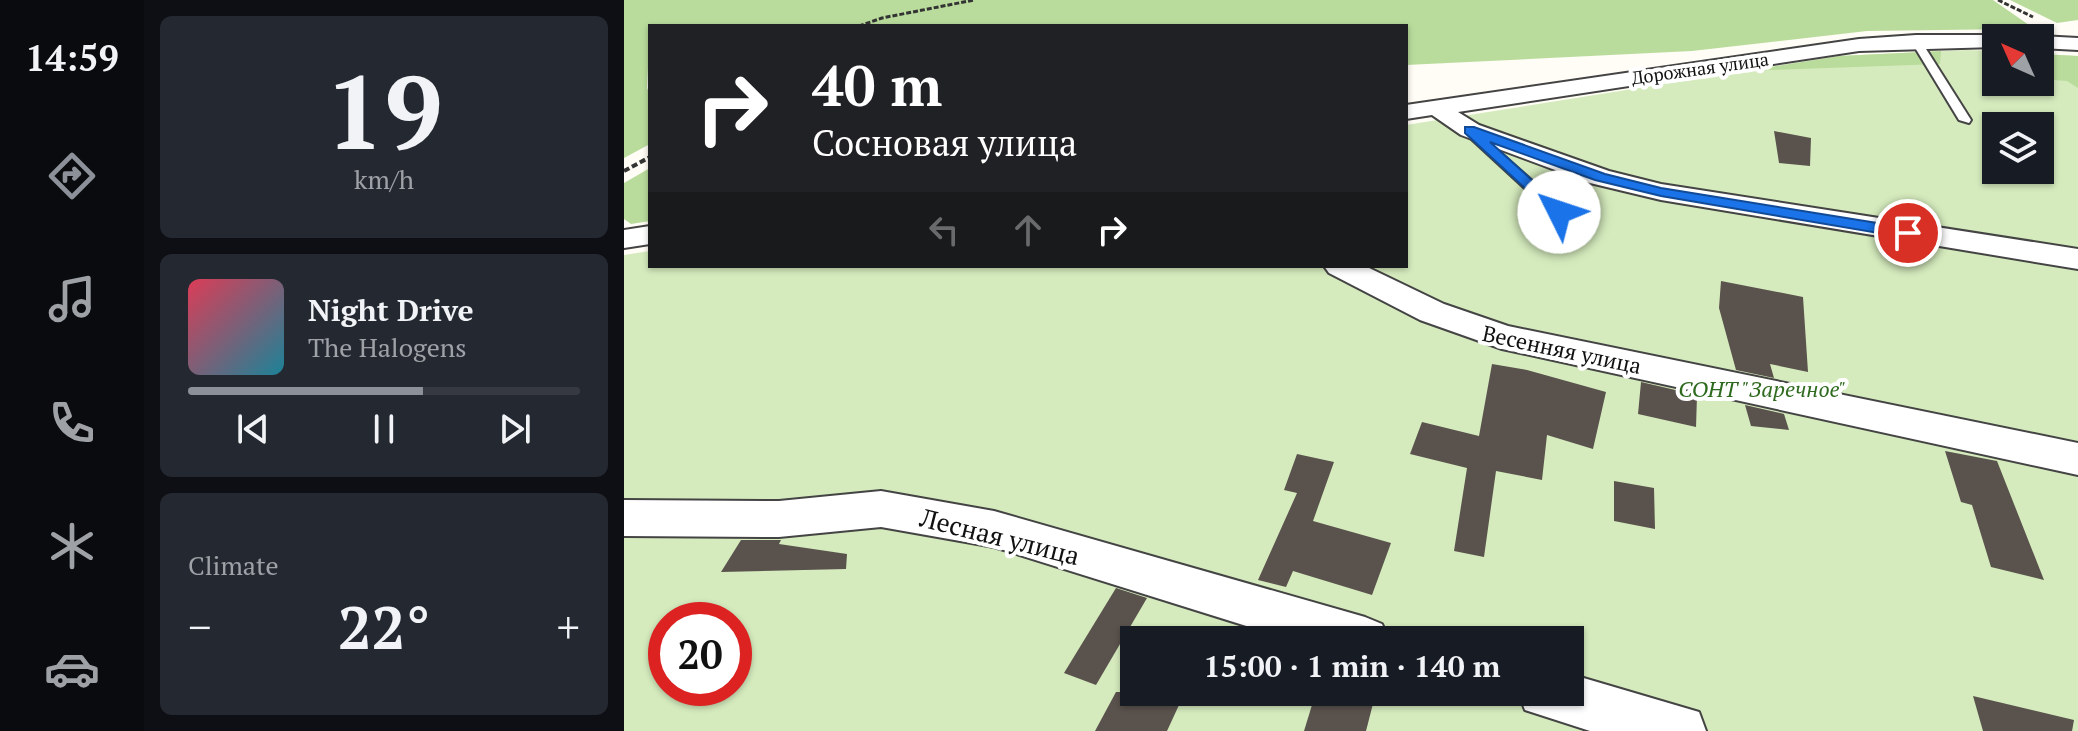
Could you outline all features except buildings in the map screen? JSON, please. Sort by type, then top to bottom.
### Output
[{"type":"street","name":"Дорожная улица","points":[[1408,112],[1859,45],[1982,41]]},
{"type":"street","points":[[2054,43],[2078,44]]},
{"type":"street","points":[[1437,107],[1470,130],[1600,177],[1661,192],[2078,259]]},
{"type":"street","points":[[624,239],[648,235]]},
{"type":"street","name":"Весенняя улица","points":[[1344,268],[1432,312],[1502,337],[2078,459]]},
{"type":"street","name":"Лесная улица","points":[[624,518],[779,519],[881,509],[994,529],[1318,626]]},
{"type":"street","points":[[1584,705],[1662,729]]},
{"type":"lane","points":[[1916,41],[1965,120]]},
{"type":"lane","points":[[1470,130],[1559,212]]},
{"type":"path","points":[[865,24],[974,0]]},
{"type":"path","points":[[624,171],[648,158]]},
{"type":"green space","points":[[624,0],[1993,0],[2028,24],[1982,24],[1982,29],[1867,31],[1692,51],[1408,65],[1408,24],[648,24],[648,145],[624,158]]},
{"type":"green space","points":[[2010,0],[2078,0],[2078,20],[2057,23]]},
{"type":"green space","name":"СОНТ \"Заречное\"","points":[[1967,50],[1982,51],[1982,96],[2054,96],[2054,55],[2078,56],[2078,731],[624,731],[624,255],[648,251],[648,268],[1408,268],[1408,125],[1840,56]]},
{"type":"green space","points":[[1941,51],[1940,64],[1745,71],[1840,56]]},
{"type":"green space","points":[[2054,55],[2078,56],[2078,88],[2067,81],[2054,80]]},
{"type":"green space","points":[[648,169],[648,221],[631,224],[624,219],[624,183]]},
{"type":"route","points":[[1559,212],[1470,130],[1600,177],[1661,192],[1908,233]]}]
